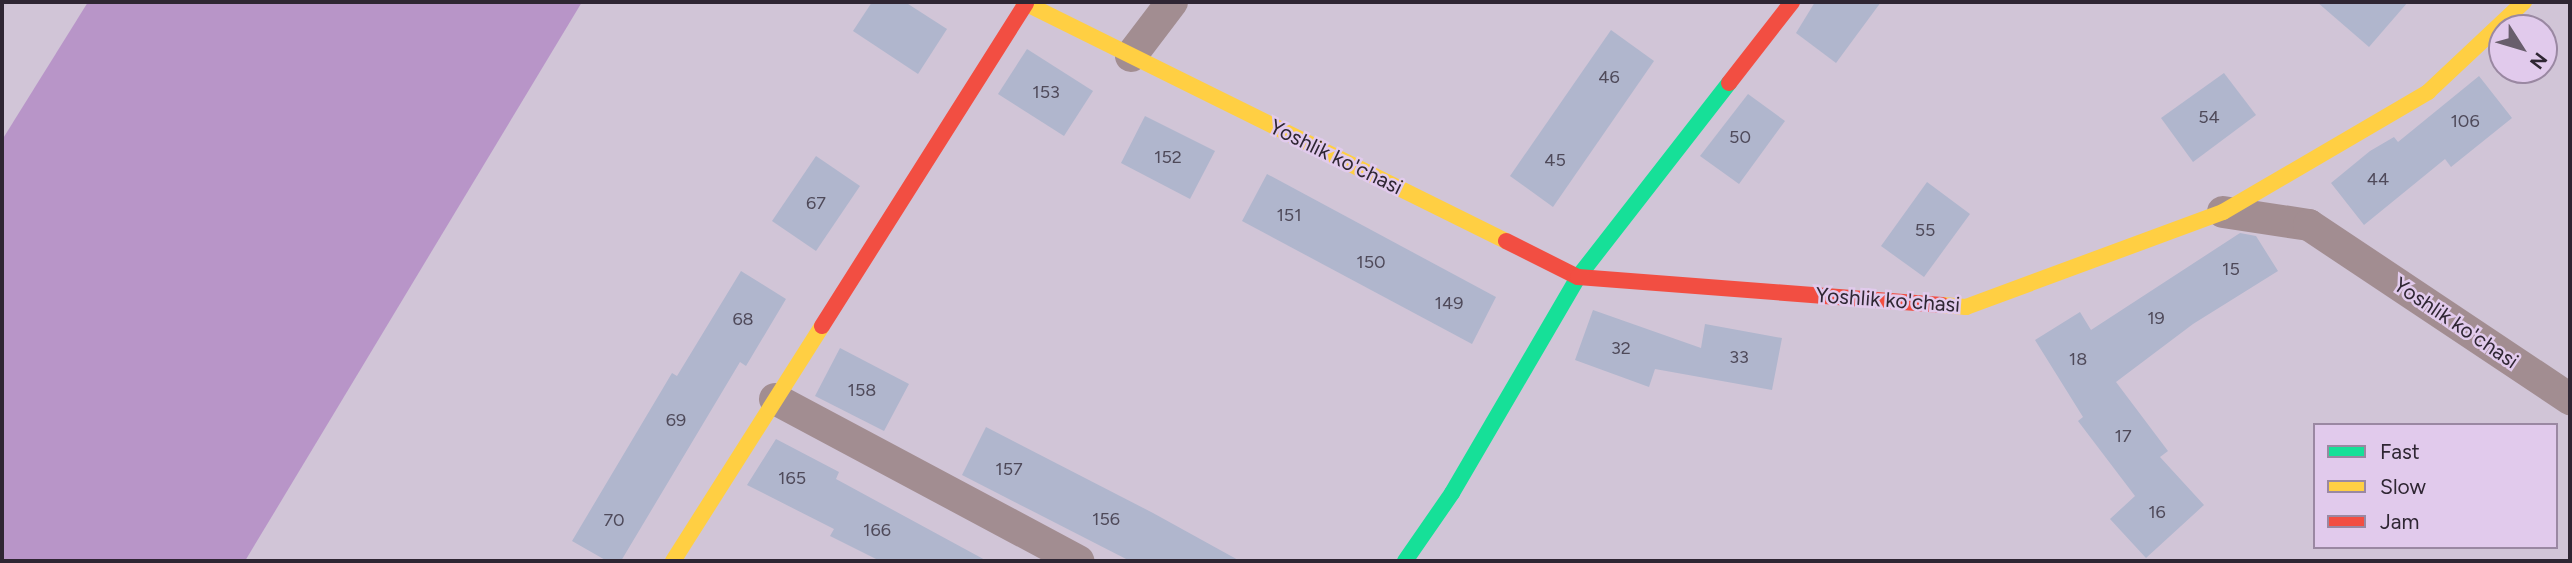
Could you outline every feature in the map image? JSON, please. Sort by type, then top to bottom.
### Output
[{"type":"street","name":"Yoshlik ko'chasi","points":[[673,561],[1024,2],[1578,276],[1966,307],[2223,212],[2428,92],[2524,2]]},
{"type":"street","points":[[1131,56],[1172,2]]},
{"type":"street","points":[[1405,561],[1452,493],[1578,276],[1792,2]]},
{"type":"street","name":"Yoshlik ko'chasi","points":[[2223,212],[2309,225],[2570,399]]},
{"type":"street","points":[[775,399],[1078,561]]},
{"type":"shaded area","points":[[88,2],[582,2],[245,561],[2,561],[2,140]]},
{"type":"building","points":[[872,2],[905,2],[947,29],[918,74],[853,31]]},
{"type":"building","points":[[1815,2],[1881,2],[1836,63],[1796,33]]},
{"type":"building","points":[[2317,2],[2408,2],[2369,47]]},
{"type":"building","points":[[1611,30],[1654,61],[1553,207],[1510,176]]},
{"type":"building","points":[[1027,49],[1093,91],[1064,136],[998,94]]},
{"type":"building","points":[[2224,73],[2256,115],[2193,162],[2161,118]]},
{"type":"building","points":[[2479,76],[2512,118],[2451,167],[2445,159],[2364,225],[2331,183],[2370,151],[2394,137],[2398,142]]},
{"type":"building","points":[[1748,94],[1785,121],[1739,184],[1700,156]]},
{"type":"building","points":[[1145,116],[1215,151],[1190,199],[1121,163]]},
{"type":"building","points":[[816,156],[860,186],[816,251],[772,221]]},
{"type":"building","points":[[1267,174],[1496,297],[1472,344],[1242,221]]},
{"type":"building","points":[[1927,182],[1970,214],[1924,277],[1881,246]]},
{"type":"building","points":[[2240,233],[2256,236],[2278,271],[2193,324],[2116,382],[2168,451],[2160,457],[2204,505],[2146,558],[2110,519],[2135,496],[2078,421],[2083,417],[2035,340],[2080,312],[2091,330]]},
{"type":"building","points":[[741,271],[786,299],[746,366],[740,362],[621,561],[607,561],[572,541],[672,373],[677,376]]},
{"type":"building","points":[[1593,310],[1701,348],[1705,324],[1782,338],[1772,390],[1655,369],[1649,387],[1575,360]]},
{"type":"building","points":[[840,348],[909,384],[884,431],[815,396]]},
{"type":"building","points":[[986,427],[1240,561],[1130,561],[962,475]]},
{"type":"building","points":[[776,439],[839,472],[836,479],[987,561],[880,561],[830,536],[834,529],[747,485]]},
{"type":"traffic: fast","points":[[1405,561],[1452,493],[1578,277],[1729,83]]},
{"type":"traffic: slow","points":[[1023,2],[1506,241]]},
{"type":"traffic: slow","points":[[1942,305],[1966,307],[2223,212],[2428,92],[2524,2]]},
{"type":"traffic: slow","points":[[673,561],[822,326]]},
{"type":"traffic: jam","points":[[1729,83],[1792,2]]},
{"type":"traffic: jam","points":[[822,326],[1026,3]]},
{"type":"traffic: jam","points":[[1506,241],[1578,277],[1942,305]]}]
